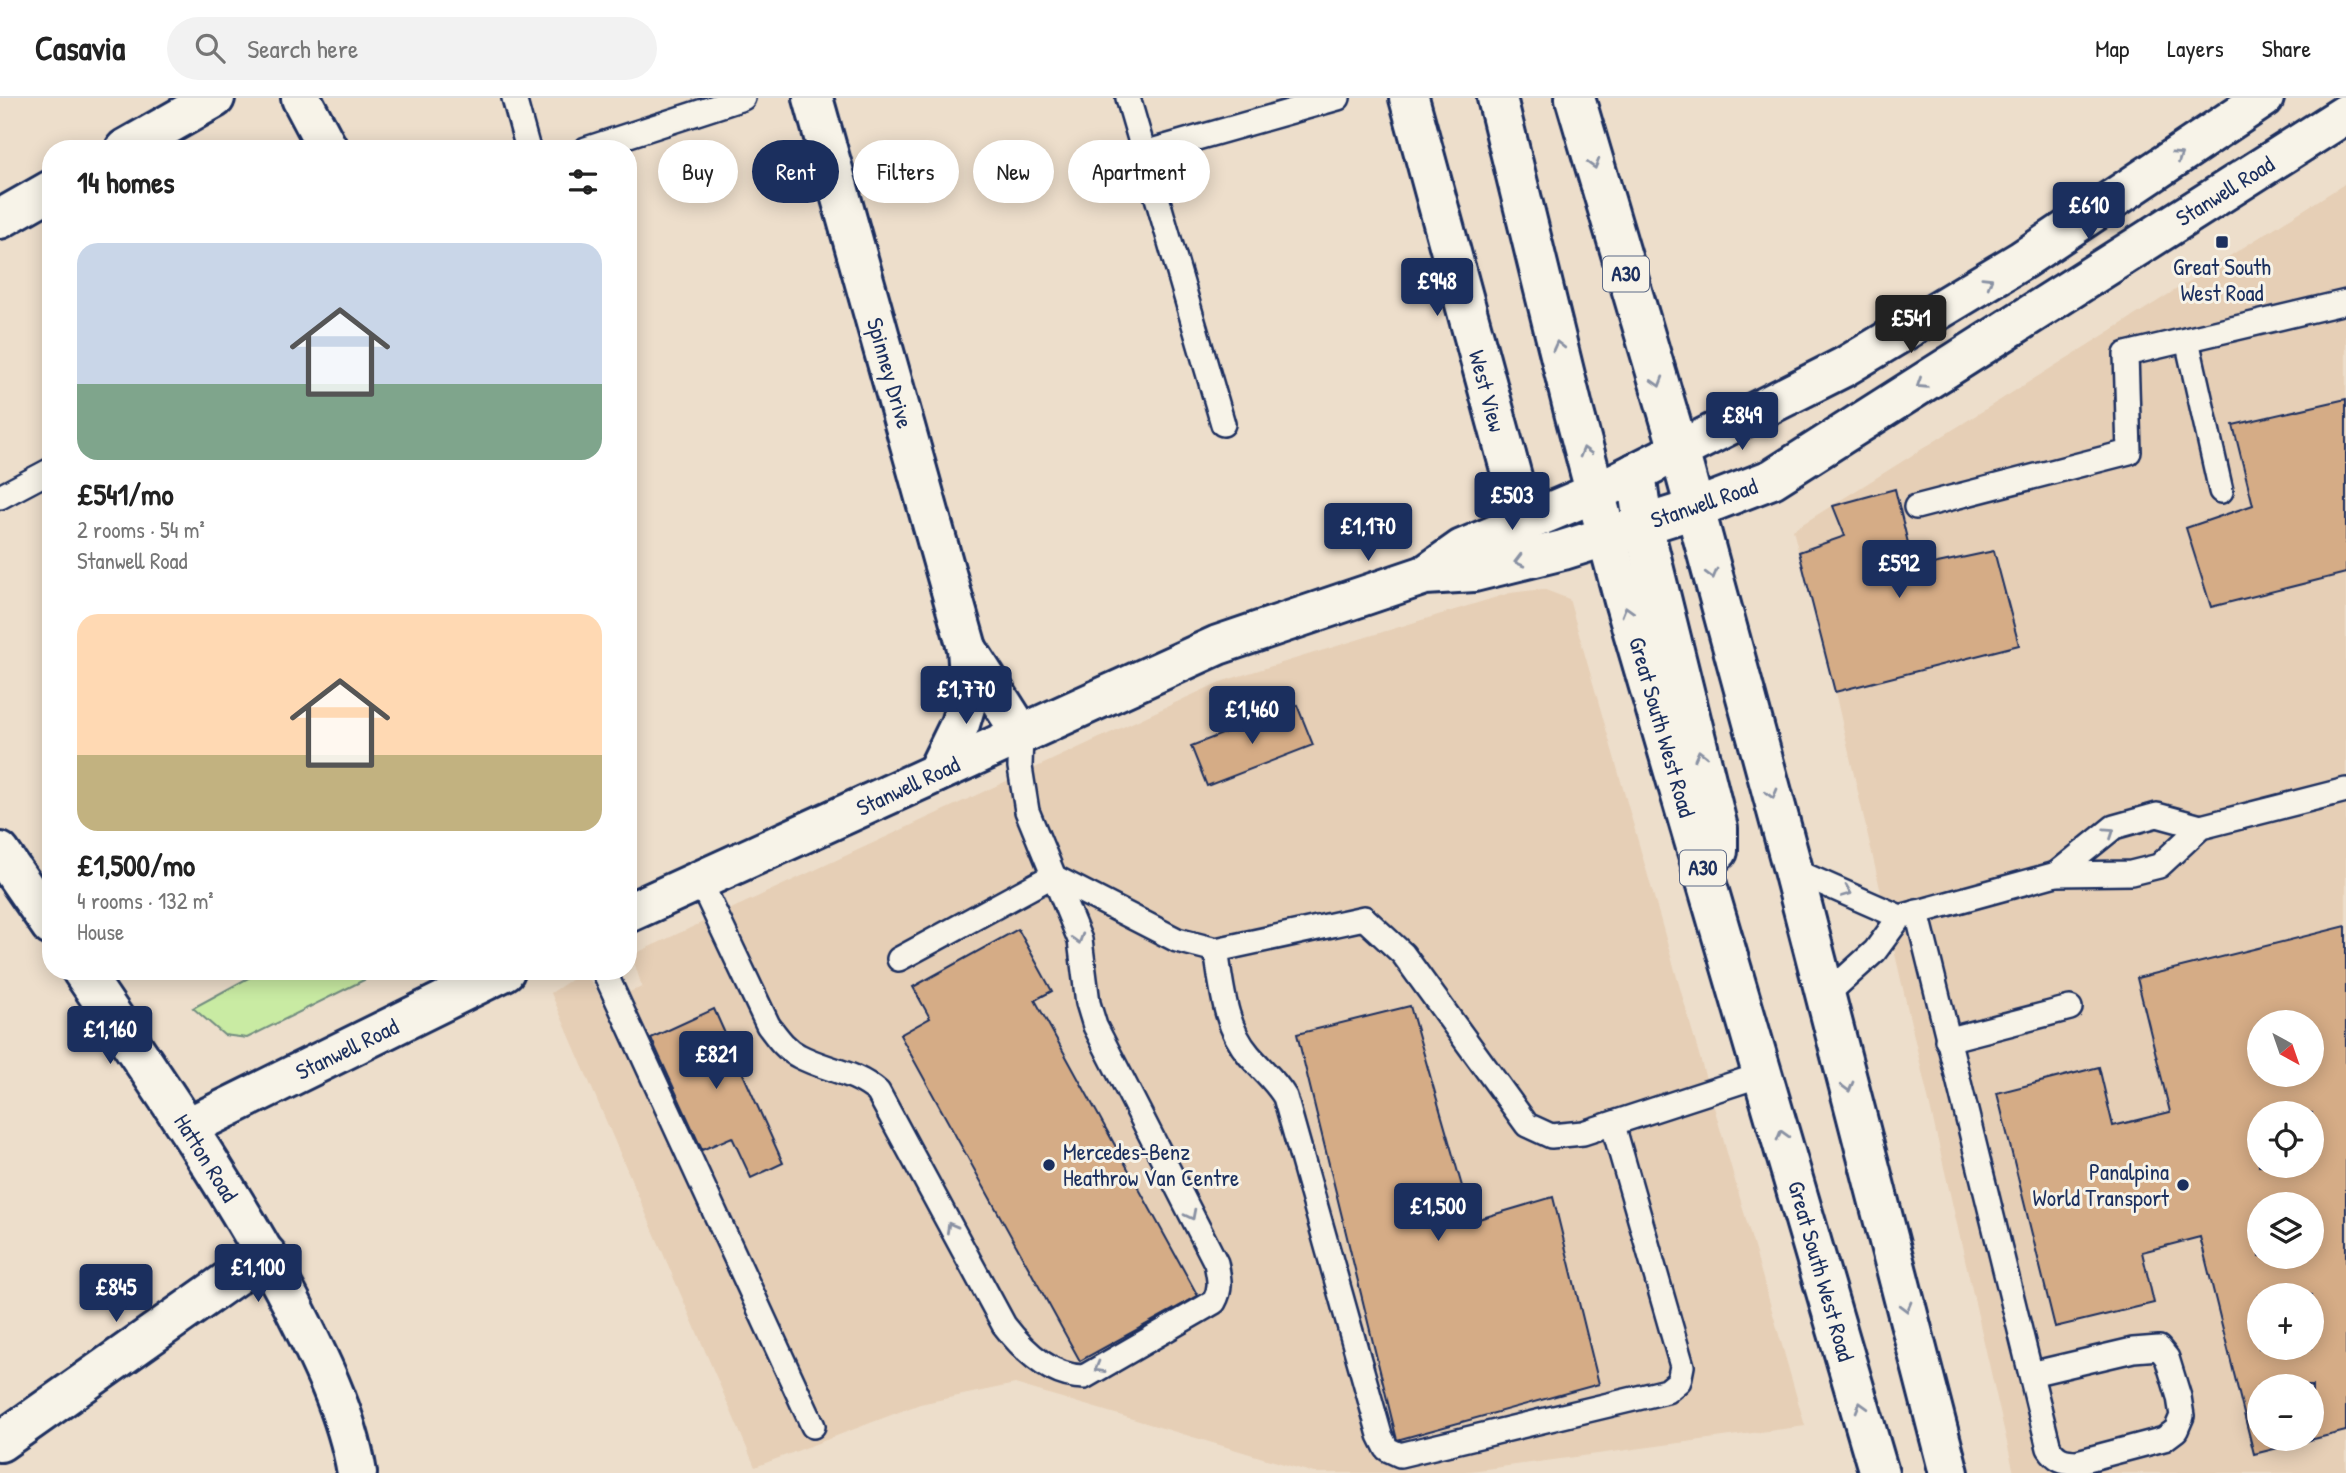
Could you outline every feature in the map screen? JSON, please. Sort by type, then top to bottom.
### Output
[{"type":"main road","points":[[141,140],[215,98]]},
{"type":"main road","points":[[301,98],[323,140]]},
{"type":"main road","name":"Spinney Drive","points":[[813,98],[967,648],[970,691],[960,724],[936,773]]},
{"type":"main road","name":"West View","points":[[1409,98],[1524,522]]},
{"type":"main road","name":"Great South West Road","points":[[1497,98],[1574,412],[1597,492],[1625,530],[1624,601],[1879,1473]]},
{"type":"main road","name":"A30","points":[[1575,98],[1679,450],[1793,870],[1949,1473]]},
{"type":"main road","name":"Stanwell Road","points":[[1425,575],[1462,550],[1597,492],[1844,367],[2022,260],[2264,98]]},
{"type":"main road","name":"Stanwell Road","points":[[637,909],[1218,645],[1425,575],[1474,572],[1563,550],[1694,509],[1772,480],[2346,114]]},
{"type":"main road","points":[[0,219],[42,195]]},
{"type":"main road","points":[[1625,530],[1636,472]]},
{"type":"main road","name":"Spinney Drive","points":[[967,648],[1021,733]]},
{"type":"main road","points":[[0,852],[42,913]]},
{"type":"main road","name":"Hatton Road","points":[[88,980],[188,1127],[265,1254],[317,1353],[351,1439],[357,1473]]},
{"type":"main road","name":"Stanwell Road","points":[[188,1127],[487,980]]},
{"type":"main road","points":[[0,1441],[265,1254]]},
{"type":"lane","points":[[514,98],[526,140]]},
{"type":"lane","points":[[614,140],[743,98]]},
{"type":"lane","points":[[1128,98],[1140,140]]},
{"type":"lane","points":[[1190,140],[1338,98]]},
{"type":"lane","points":[[1159,203],[1223,424]]},
{"type":"lane","points":[[1916,506],[2129,452],[2126,354],[2346,302]]},
{"type":"lane","points":[[2187,340],[2221,491]]},
{"type":"lane","points":[[0,497],[42,475]]},
{"type":"lane","points":[[700,880],[768,1025],[782,1044],[798,1056],[863,1079],[877,1092],[1004,1325],[1016,1341],[1037,1360],[1065,1375],[1084,1377],[1214,1302],[1220,1282],[1216,1263],[1094,1026],[1088,1003],[1080,940],[1027,811],[1020,767],[1021,733]]},
{"type":"lane","points":[[1825,996],[1875,951],[1908,914],[2056,874],[2131,873],[2159,866],[2201,827],[2346,789]]},
{"type":"lane","points":[[2056,874],[2115,827],[2157,815],[2201,827]]},
{"type":"lane","points":[[1793,870],[1908,914]]},
{"type":"lane","points":[[1052,876],[1177,940],[1216,950],[1364,918],[1403,954],[1527,1125],[1551,1136],[1583,1133],[1613,1125],[1764,1074]]},
{"type":"lane","points":[[899,959],[1052,876]]},
{"type":"lane","points":[[1908,914],[1947,1040],[2049,1448],[2055,1457],[2065,1462],[2077,1462],[2164,1439],[2176,1430],[2182,1416],[2167,1357],[2159,1348],[2133,1350],[2031,1374]]},
{"type":"lane","points":[[1216,950],[1232,1026],[1248,1054],[1276,1081],[1285,1097],[1380,1436],[1393,1453],[1400,1455],[1667,1391],[1679,1381],[1682,1366],[1613,1125]]},
{"type":"lane","points":[[608,980],[813,1426]]},
{"type":"lane","points":[[1947,1040],[2070,1008]]},
{"type":"shaded area","points":[[2346,183],[2346,1473],[2014,1473],[1835,692],[1793,530]]},
{"type":"shaded area","points":[[1543,589],[1569,599],[1805,1426],[1456,1473],[1314,1473],[1015,1384],[920,1404],[755,1467],[551,993],[570,980],[590,980],[604,1002],[642,987],[637,971],[637,953],[1220,682],[1510,593]]},
{"type":"green space","points":[[244,980],[364,980],[247,1038],[224,1035],[193,1008]]},
{"type":"building","points":[[2346,399],[2346,573],[2211,607],[2186,528],[2253,505],[2233,425]]},
{"type":"building","points":[[1895,489],[1914,568],[1994,551],[2019,645],[1835,692],[1799,552],[1845,536],[1833,506]]},
{"type":"building","points":[[1297,705],[1313,745],[1207,786],[1191,746]]},
{"type":"building","name":"Panalpina World Transport","points":[[2346,926],[2346,1431],[2324,1436],[2324,1374],[2247,1374],[2247,1426],[2200,1237],[2142,1252],[2154,1303],[2055,1327],[1997,1093],[2099,1067],[2113,1126],[2170,1112],[2137,978]]},
{"type":"building","name":"Mercedes-Benz Heathrow Van Centre","points":[[1018,929],[1052,991],[1035,1000],[1198,1296],[1080,1361],[900,1035],[930,1018],[913,987]]},
{"type":"building","points":[[1410,1006],[1472,1221],[1553,1197],[1599,1384],[1397,1440],[1297,1034]]},
{"type":"building","points":[[714,1009],[783,1163],[751,1178],[732,1137],[702,1150],[651,1038]]},
{"type":"place","name":"Great South West Road","points":[[2222,242]]},
{"type":"place","name":"Mercedes-Benz Heathrow Van Centre","points":[[1049,1165]]},
{"type":"place","name":"Panalpina World Transport","points":[[2183,1185]]}]
